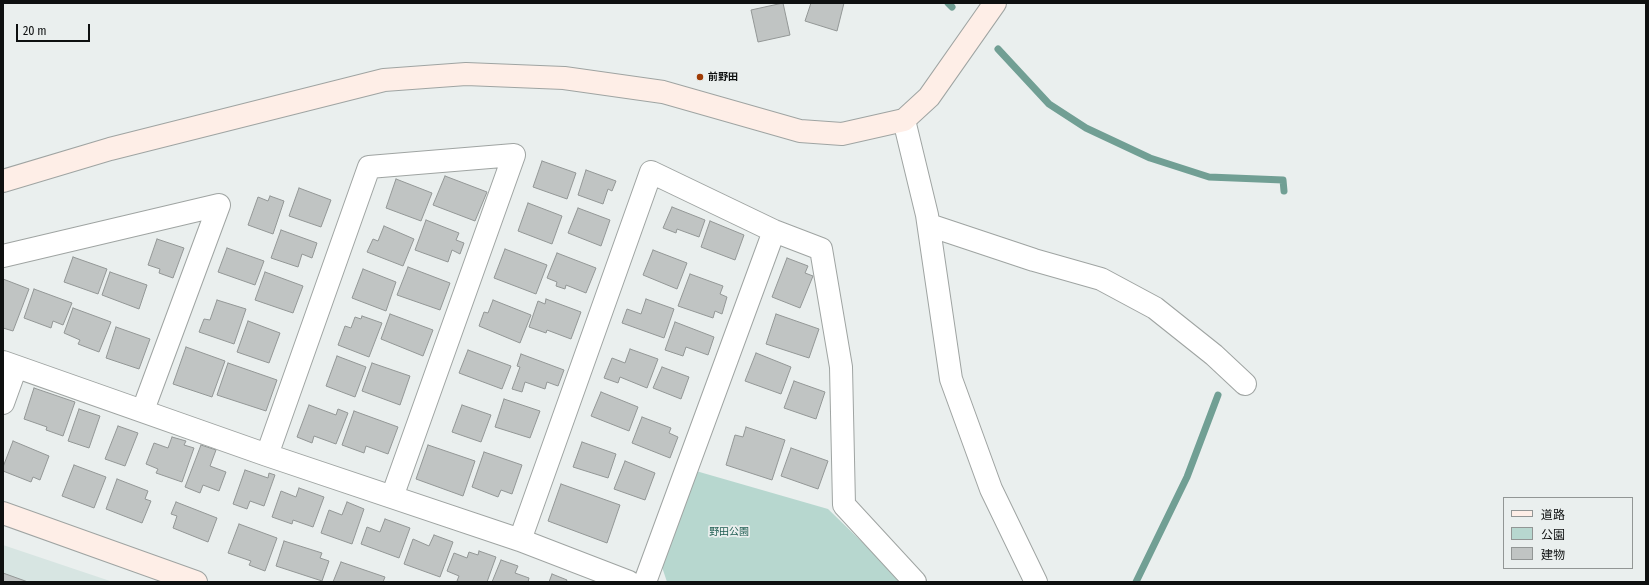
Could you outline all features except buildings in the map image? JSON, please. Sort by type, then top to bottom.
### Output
[{"type":"street","points":[[3,181],[110,149],[384,80],[466,74],[564,78],[663,92],[800,131],[842,134],[904,120],[929,97],[994,3]]},
{"type":"street","points":[[904,120],[928,225],[951,378],[991,489],[1036,582]]},
{"type":"street","points":[[267,455],[369,167],[514,155],[392,497]]},
{"type":"street","points":[[520,540],[651,172],[774,231],[821,249],[841,367],[844,505],[915,582]]},
{"type":"street","points":[[3,256],[219,205],[143,410]]},
{"type":"street","points":[[928,225],[1034,260],[1101,279],[1155,308],[1214,355],[1245,384]]},
{"type":"street","points":[[645,582],[774,231]]},
{"type":"street","points":[[3,403],[9,364],[267,455],[520,540],[628,582]]},
{"type":"street","points":[[3,513],[196,582]]},
{"type":"shaded area","points":[[3,545],[113,582],[3,582]]},
{"type":"green space","name":"野田公園","points":[[696,471],[828,509],[894,573],[898,582],[667,582],[662,567]]},
{"type":"waterway","points":[[948,3],[952,7]]},
{"type":"waterway","points":[[998,49],[1049,104],[1086,128],[1150,158],[1209,177],[1283,180],[1284,191]]},
{"type":"waterway","points":[[1136,582],[1187,477],[1218,395]]},
{"type":"place","name":"前野田","points":[[700,77]]}]
